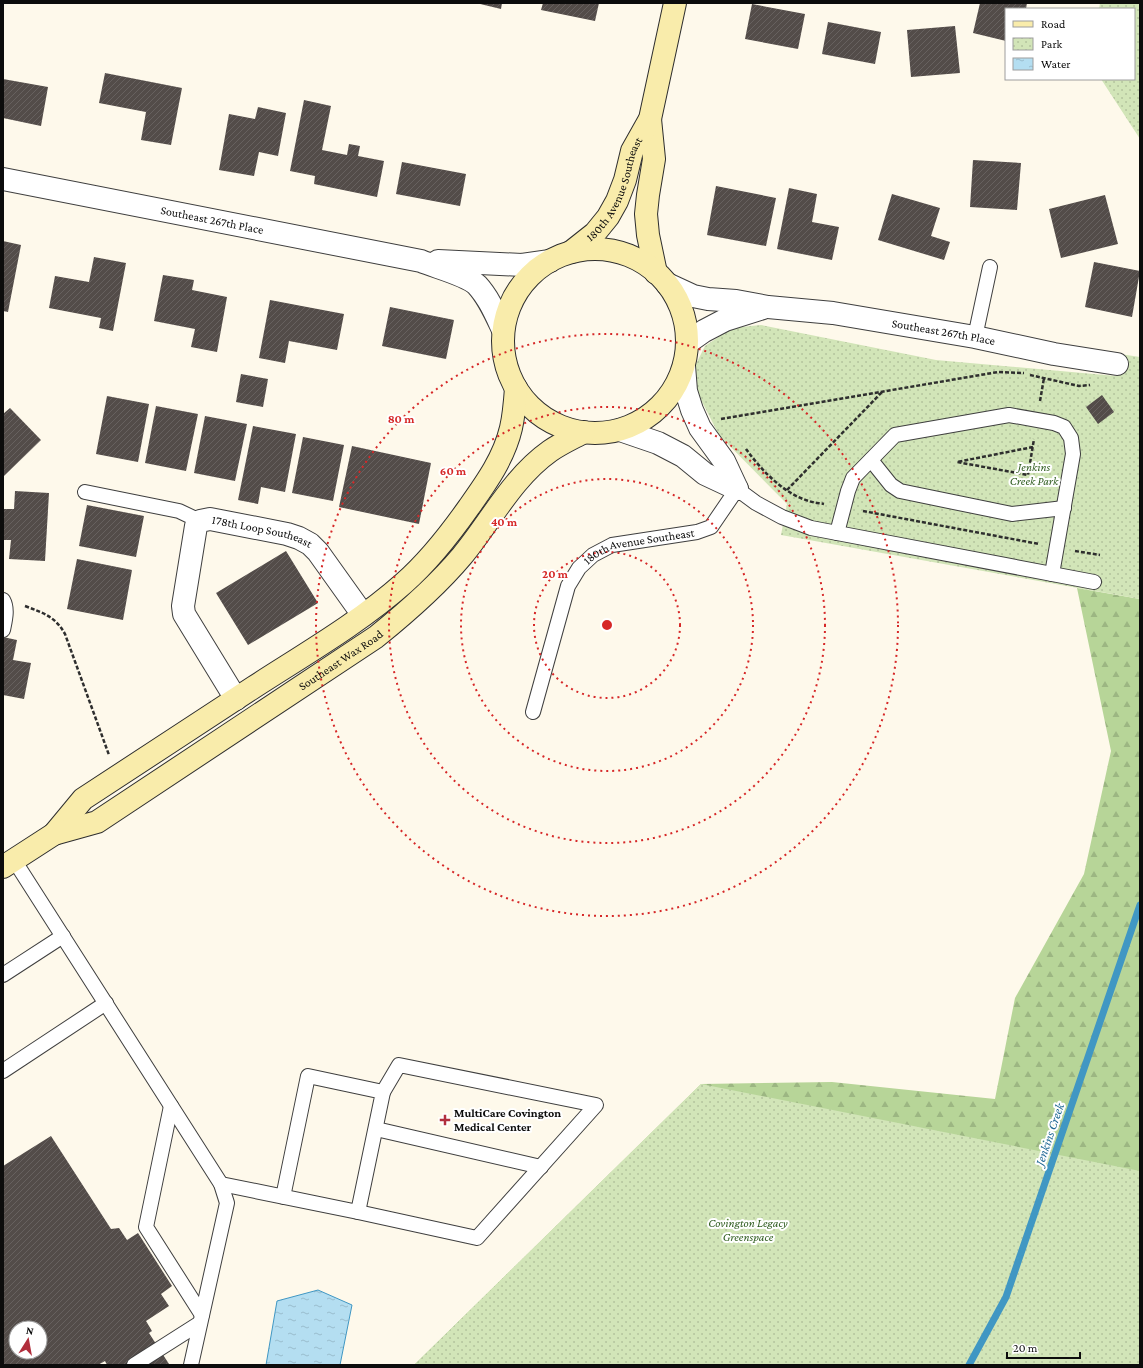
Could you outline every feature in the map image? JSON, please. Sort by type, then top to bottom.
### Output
[{"type":"street","name":"180th Avenue Southeast","points":[[571,252],[595,233],[608,217],[623,187],[632,151],[650,119],[675,3]]},
{"type":"street","name":"180th Avenue Southeast","points":[[650,119],[654,159],[646,214],[648,235],[662,279]]},
{"type":"street","name":"Southeast 267th Place","points":[[3,179],[421,261],[468,279],[477,284],[487,298],[503,330]]},
{"type":"street","points":[[684,366],[674,388],[660,406],[641,420],[620,430],[602,433],[584,432],[564,427],[545,418],[529,405],[516,388],[509,375],[503,346],[503,330],[507,313],[514,297],[523,283],[550,261],[571,252],[589,249],[613,251],[625,254],[641,262],[662,279],[678,302],[685,322],[687,343],[684,366],[686,391],[700,428],[724,461],[737,489]]},
{"type":"street","name":"Southeast 267th Place","points":[[421,261],[522,265],[550,261]]},
{"type":"street","name":"Southeast 267th Place","points":[[662,279],[693,296],[768,307],[833,313],[975,337],[1054,354],[1116,364]]},
{"type":"street","name":"Southeast 267th Place","points":[[687,343],[704,331],[725,320],[768,307]]},
{"type":"street","name":"Southeast Wax Road","points":[[9,864],[54,834],[82,800],[363,615],[405,582],[430,557],[456,526],[484,486],[499,459],[511,429],[516,388]]},
{"type":"street","points":[[620,430],[658,443],[683,456],[705,474],[737,489]]},
{"type":"street","name":"Southeast Wax Road","points":[[54,834],[97,822],[382,632],[425,596],[445,576],[518,481],[536,462],[550,450],[584,432]]},
{"type":"street","name":"178th Loop Southeast","points":[[236,699],[184,614],[183,606],[196,526],[200,521],[210,519],[287,534],[310,544],[318,552],[363,615]]},
{"type":"lane","points":[[975,337],[990,267]]},
{"type":"lane","points":[[837,533],[853,478],[895,435],[1009,415],[1054,422],[1064,427],[1071,438],[1073,454],[1052,574]]},
{"type":"lane","points":[[871,460],[891,485],[900,491],[1012,514],[1064,508]]},
{"type":"lane","points":[[737,489],[756,503],[782,517],[811,528],[1094,582]]},
{"type":"lane","name":"180th Avenue Southeast","points":[[534,712],[568,586],[580,568],[593,555],[612,545],[697,532],[711,526],[737,489]]},
{"type":"lane","points":[[85,492],[179,511],[200,521]]},
{"type":"lane","points":[[3,600],[6,604],[3,630]]},
{"type":"lane","points":[[9,864],[63,936],[221,1184],[227,1203],[191,1365]]},
{"type":"lane","points":[[3,975],[63,936]]},
{"type":"lane","points":[[3,1071],[106,1003]]},
{"type":"lane","points":[[221,1184],[477,1238],[596,1105],[399,1065],[384,1092],[358,1212]]},
{"type":"lane","points":[[283,1197],[308,1076],[384,1092]]},
{"type":"lane","points":[[171,1106],[146,1227],[201,1319]]},
{"type":"lane","points":[[376,1129],[540,1167]]},
{"type":"lane","points":[[134,1365],[201,1319]]},
{"type":"path","points":[[700,428],[724,417],[998,372],[1023,373],[1079,386],[1094,384]]},
{"type":"path","points":[[1033,447],[957,462],[1028,475],[1033,447],[1044,378]]},
{"type":"path","points":[[788,490],[883,391]]},
{"type":"path","points":[[24,605],[51,617],[60,624],[117,777]]},
{"type":"green space","points":[[1100,3],[1140,3],[1140,139],[1102,80],[1135,80],[1135,8],[1099,8]]},
{"type":"green space","name":"Jenkins Creek Park","points":[[761,325],[936,360],[1116,376],[1120,354],[1140,357],[1140,599],[781,535],[787,504],[719,435],[695,388],[696,364],[705,346],[732,328]]},
{"type":"green space","name":"Covington Legacy Greenspace","points":[[1077,588],[1140,599],[1140,1365],[414,1365],[701,1084],[832,1082],[995,1099],[1015,998],[1084,874],[1111,751]]},
{"type":"green space","name":"Covington Legacy Greenspace","points":[[701,1084],[1140,1171],[1140,1365],[414,1365]]},
{"type":"water","points":[[318,1290],[352,1305],[340,1365],[266,1365],[277,1301]]},
{"type":"building","points":[[476,3],[502,3],[501,9]]},
{"type":"building","points":[[543,3],[599,3],[595,21],[541,10]]},
{"type":"building","points":[[980,3],[1027,3],[1026,8],[1005,8],[1005,41],[973,33]]},
{"type":"building","points":[[752,4],[805,14],[798,49],[745,39]]},
{"type":"building","points":[[828,22],[881,32],[875,64],[822,54]]},
{"type":"building","points":[[955,26],[960,73],[911,77],[907,30]]},
{"type":"building","points":[[105,73],[182,88],[171,145],[141,140],[146,112],[99,103]]},
{"type":"building","points":[[3,79],[48,87],[41,126],[3,118]]},
{"type":"building","points":[[304,100],[331,106],[322,150],[347,155],[349,144],[360,146],[358,156],[384,161],[377,197],[314,184],[315,176],[290,171]]},
{"type":"building","points":[[258,107],[286,113],[278,156],[259,152],[254,176],[219,170],[229,114],[255,119]]},
{"type":"building","points":[[973,160],[1021,163],[1017,210],[970,207]]},
{"type":"building","points":[[402,162],[466,174],[460,206],[396,194]]},
{"type":"building","points":[[716,186],[776,198],[766,246],[707,235]]},
{"type":"building","points":[[789,188],[817,194],[812,222],[839,227],[832,260],[777,249]]},
{"type":"building","points":[[892,194],[940,208],[931,236],[950,242],[944,260],[878,240]]},
{"type":"building","points":[[1105,195],[1118,244],[1061,258],[1049,209]]},
{"type":"building","points":[[3,241],[21,245],[8,312],[3,311]]},
{"type":"building","points":[[94,257],[126,263],[113,331],[99,328],[101,318],[49,308],[55,276],[89,282]]},
{"type":"building","points":[[1094,262],[1140,271],[1132,317],[1085,307]]},
{"type":"building","points":[[163,275],[194,280],[192,290],[227,297],[217,352],[191,347],[195,329],[154,321]]},
{"type":"building","points":[[270,300],[344,314],[337,350],[289,341],[285,363],[259,358]]},
{"type":"building","points":[[390,307],[454,320],[446,359],[382,346]]},
{"type":"building","points":[[241,374],[268,379],[263,407],[236,402]]},
{"type":"building","points":[[1102,395],[1114,412],[1098,424],[1086,407]]},
{"type":"building","points":[[107,396],[149,404],[138,462],[96,454]]},
{"type":"building","points":[[156,406],[198,414],[186,471],[145,463]]},
{"type":"building","points":[[10,408],[41,440],[3,477],[3,414]]},
{"type":"building","points":[[205,416],[247,424],[235,481],[194,473]]},
{"type":"building","points":[[253,426],[296,434],[285,492],[261,487],[258,504],[238,500]]},
{"type":"building","points":[[303,437],[344,445],[333,501],[292,493]]},
{"type":"building","points":[[352,446],[431,463],[419,524],[339,507]]},
{"type":"building","points":[[15,491],[49,493],[45,561],[9,559],[11,540],[3,540],[3,509],[14,509]]},
{"type":"building","points":[[87,505],[144,516],[136,557],[79,546]]},
{"type":"building","points":[[286,551],[318,603],[248,645],[216,593]]},
{"type":"building","points":[[77,559],[132,570],[123,620],[67,609]]},
{"type":"building","points":[[3,637],[17,640],[13,660],[31,663],[24,699],[3,695]]},
{"type":"building","points":[[51,1136],[111,1229],[119,1228],[127,1240],[138,1233],[172,1286],[161,1294],[169,1306],[146,1321],[152,1331],[149,1333],[169,1364],[107,1365],[105,1361],[98,1365],[3,1365],[3,1166]]},
{"type":"waterway","name":"Jenkins Creek","points":[[969,1365],[1006,1297],[1140,905]]},
{"type":"place","name":"MultiCare Covington Medical Center","points":[[445,1120]]}]
